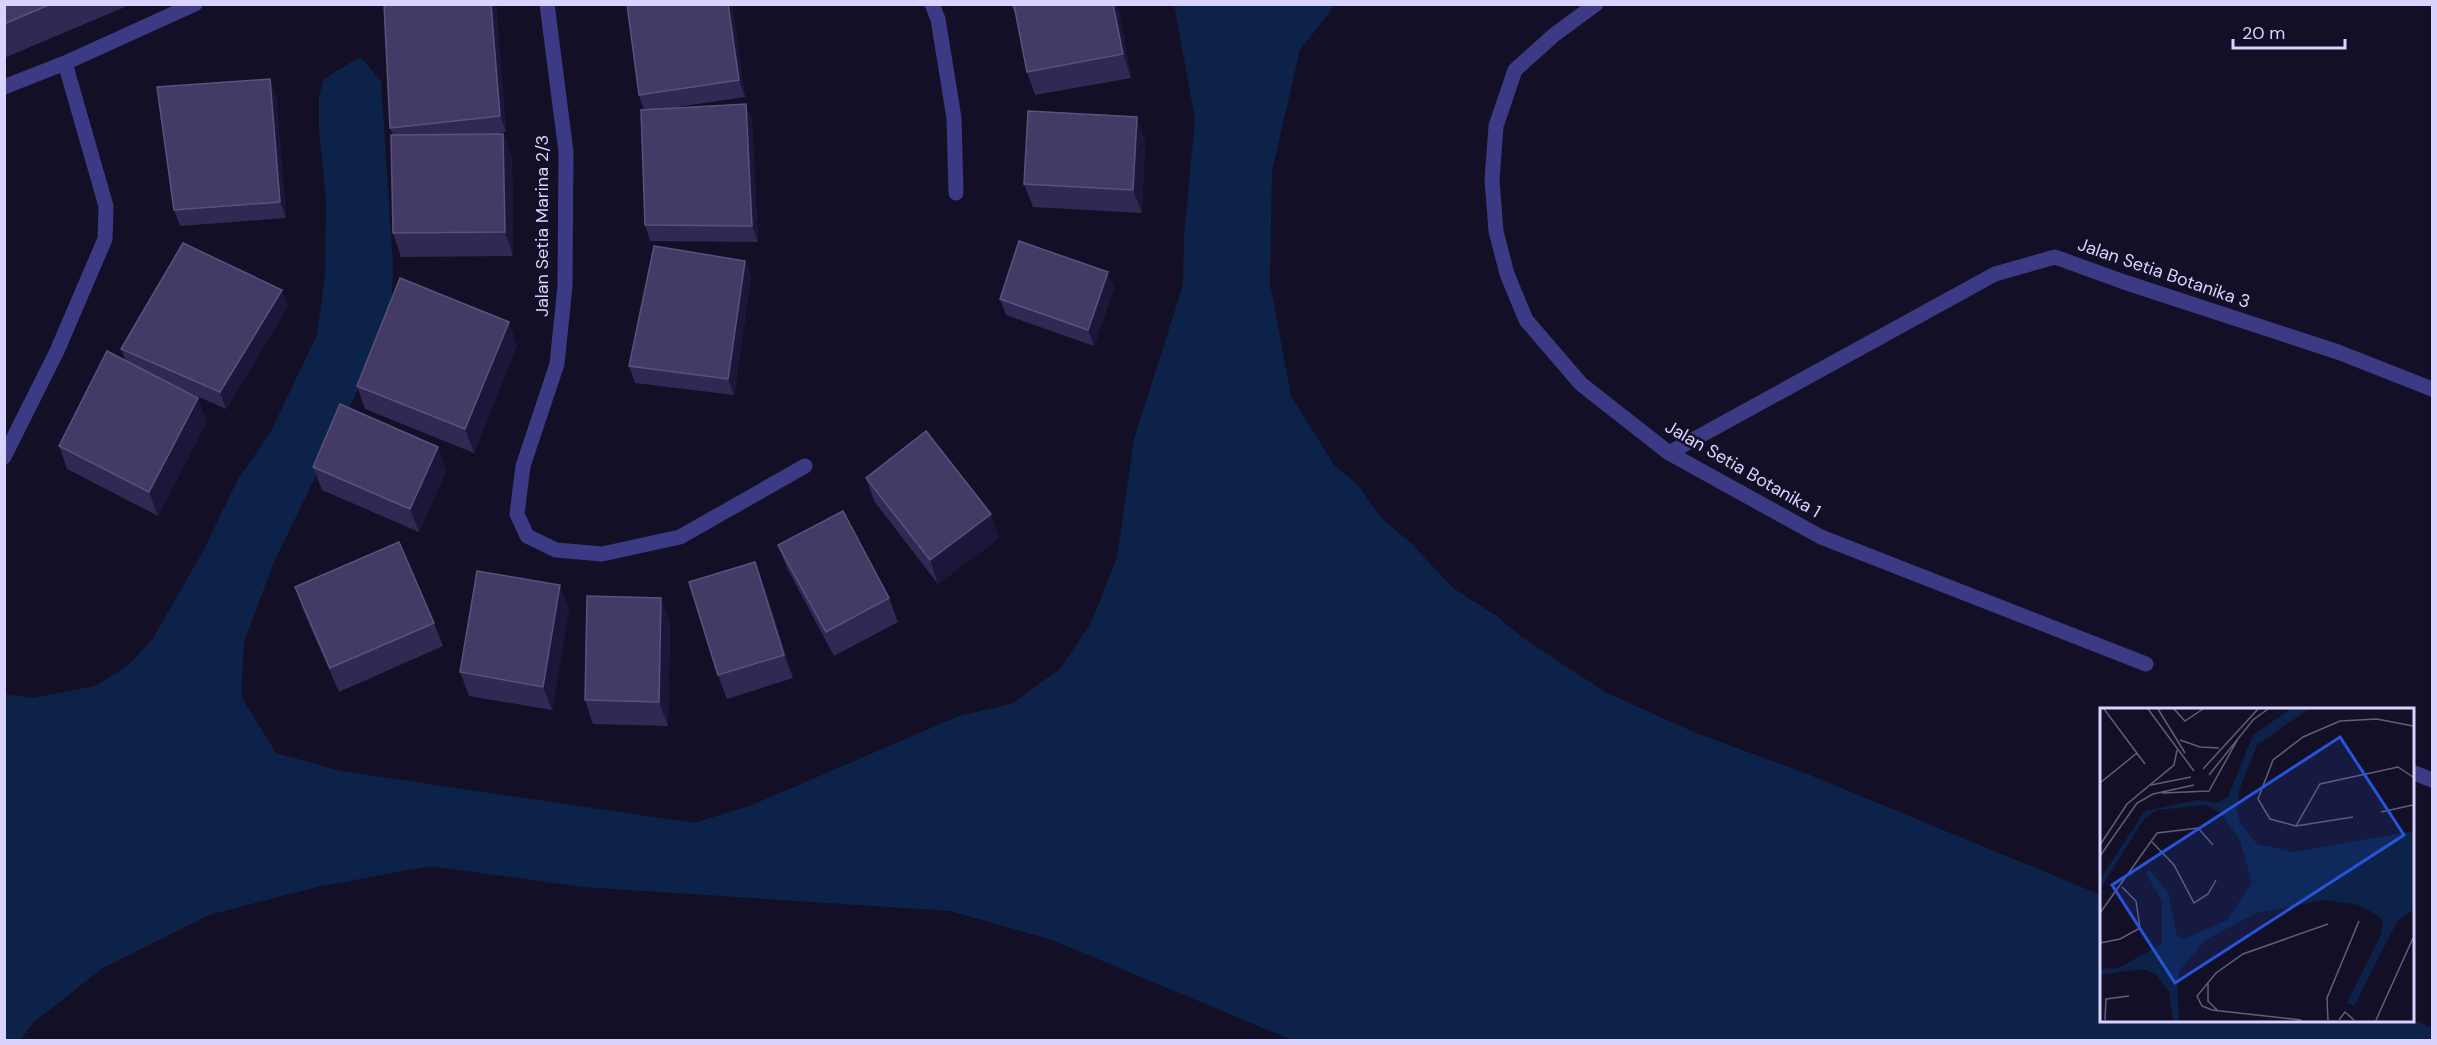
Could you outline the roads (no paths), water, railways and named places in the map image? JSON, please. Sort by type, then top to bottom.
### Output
[{"type":"street","points":[[4,87],[65,63],[195,4]]},
{"type":"street","name":"Jalan Setia Marina 2/3","points":[[547,4],[566,152],[565,285],[557,364],[523,466],[518,514],[527,536],[556,550],[602,554],[680,537],[805,466]]},
{"type":"street","points":[[932,4],[938,19],[954,118],[956,193]]},
{"type":"street","name":"Jalan Setia Botanika 1","points":[[1596,4],[1554,35],[1515,70],[1496,126],[1492,180],[1496,231],[1507,274],[1526,320],[1581,384],[1669,453],[1821,537],[2146,664]]},
{"type":"street","points":[[4,457],[57,351],[105,239],[106,206],[65,63]]},
{"type":"street","name":"Jalan Setia Botanika 3","points":[[1669,453],[1995,274],[2055,257],[2338,352],[2433,389]]},
{"type":"street","points":[[2413,772],[2433,780]]},
{"type":"water","points":[[1174,4],[1335,5],[1300,50],[1272,171],[1270,283],[1291,396],[1334,465],[1358,485],[1382,519],[1410,542],[1453,588],[1498,617],[1524,639],[1607,693],[1696,733],[1805,773],[2100,895],[2100,1021],[2413,1019],[2432,1028],[2432,1040],[1292,1040],[1052,940],[950,911],[582,887],[430,866],[317,887],[209,915],[103,968],[34,1022],[20,1040],[5,1040],[5,694],[32,698],[95,686],[126,667],[152,640],[202,553],[238,479],[270,433],[317,335],[325,276],[326,199],[319,129],[319,96],[324,79],[360,57],[381,81],[393,265],[391,322],[274,562],[244,642],[241,696],[276,753],[341,771],[694,823],[752,805],[959,716],[1011,704],[1060,669],[1092,621],[1117,557],[1134,439],[1183,285],[1184,236],[1195,119]]}]
